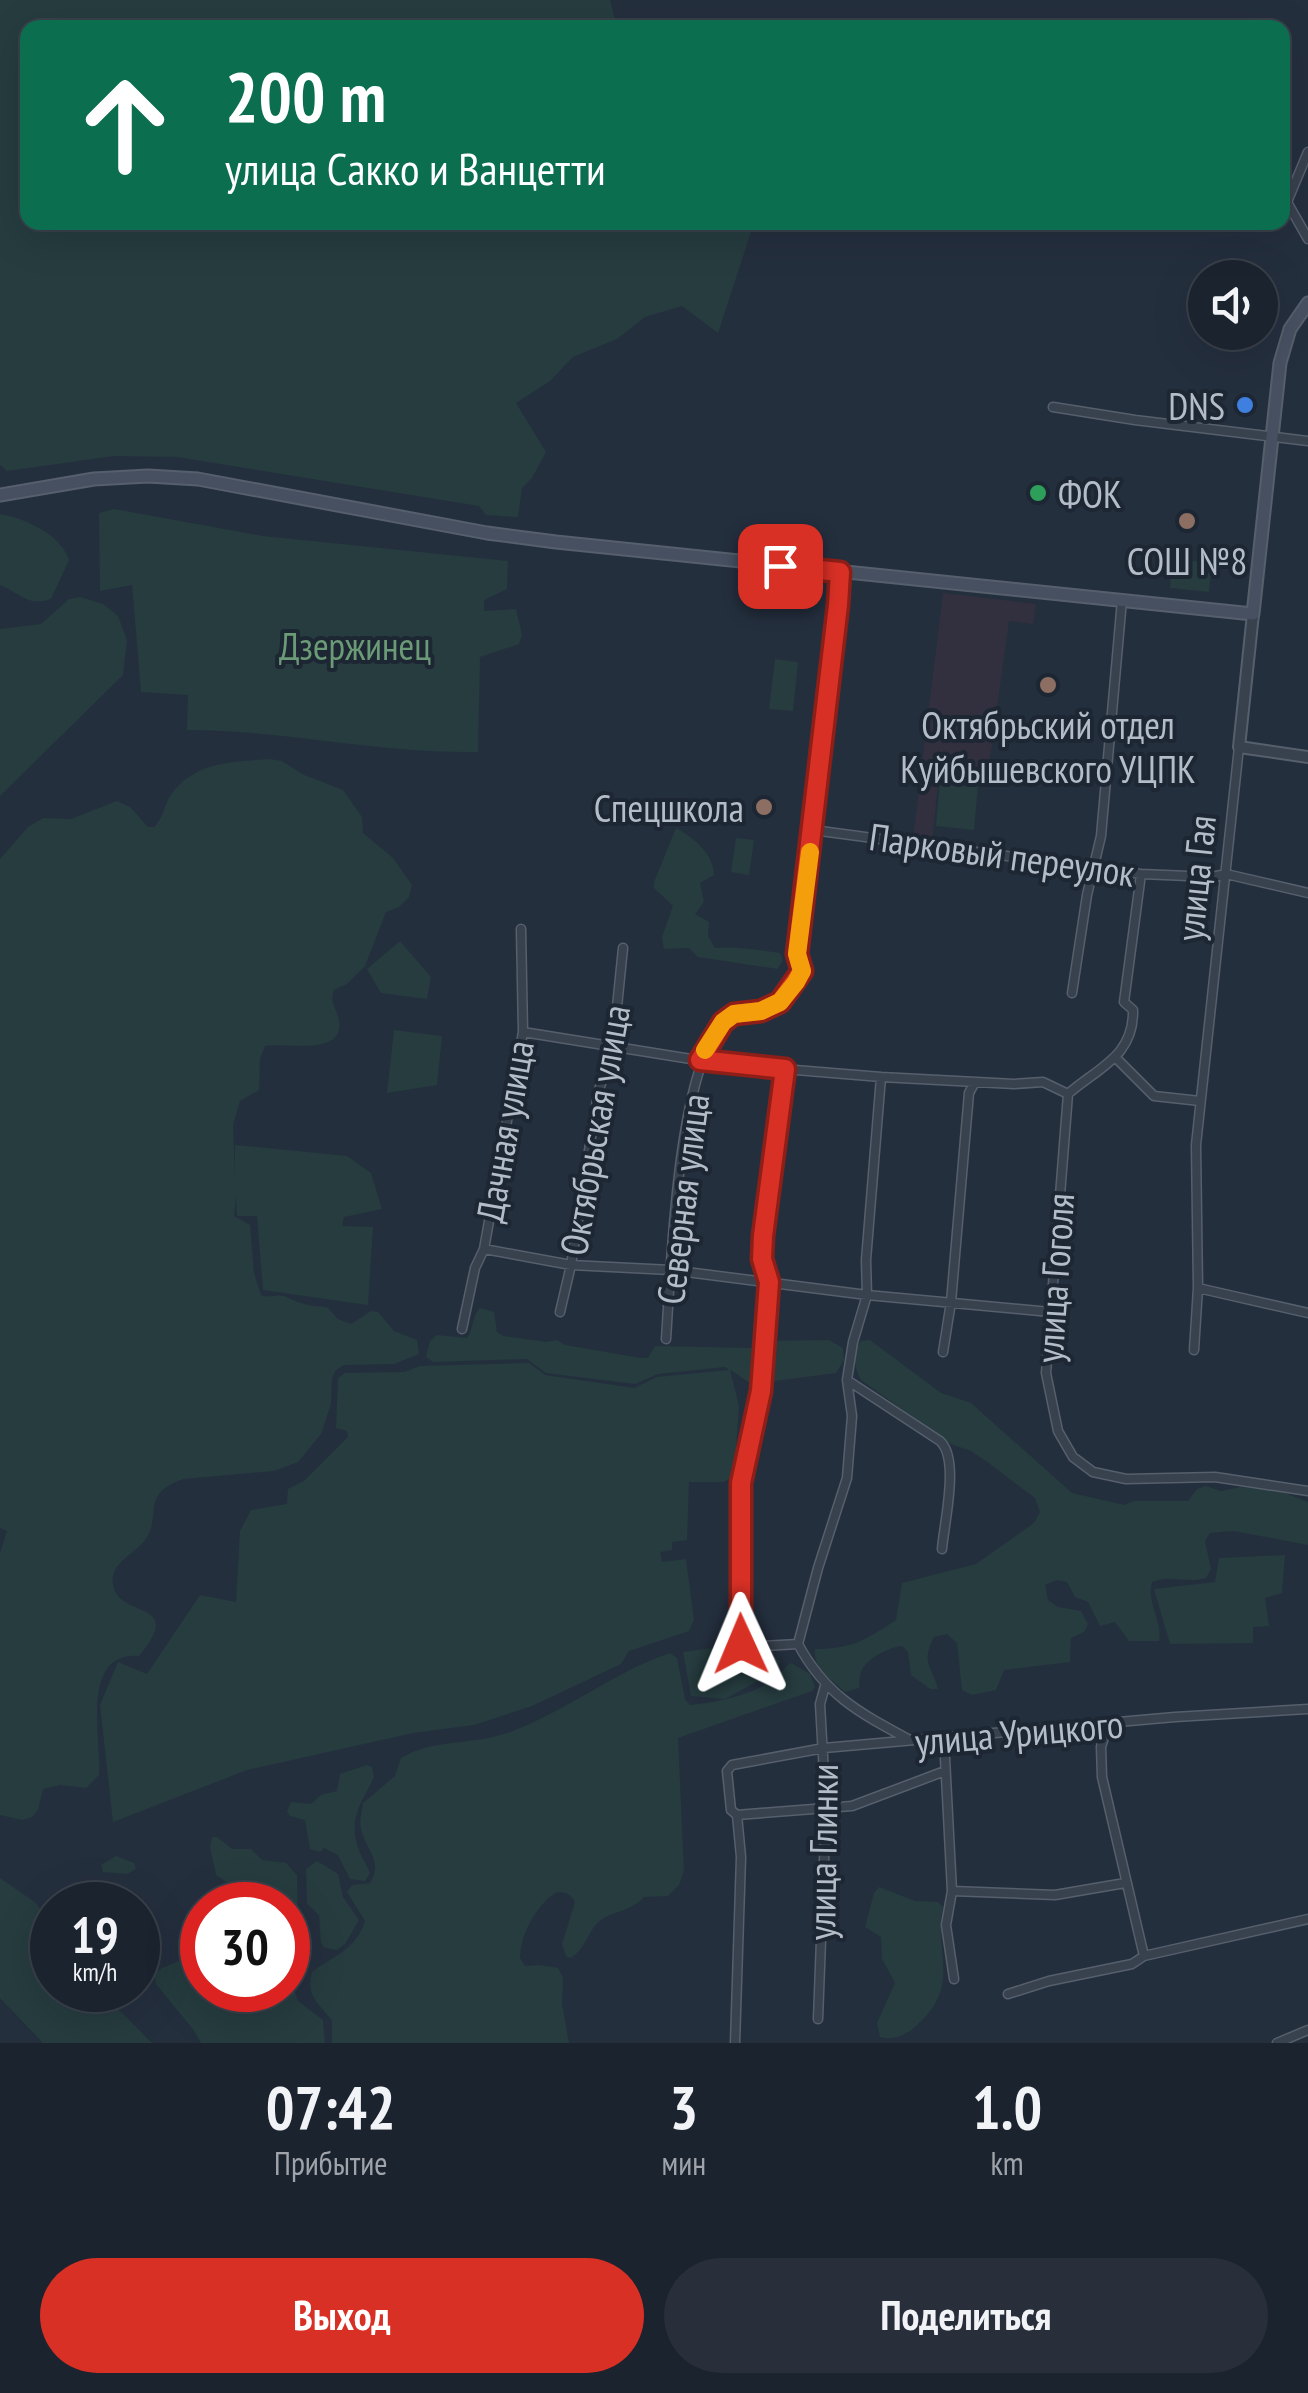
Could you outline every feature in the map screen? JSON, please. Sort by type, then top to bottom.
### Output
[{"type":"main road","name":"улица Гая","points":[[1253,614],[1283,348],[1290,329],[1308,303]]},
{"type":"main road","points":[[0,496],[94,479],[198,479],[529,538],[1253,614]]},
{"type":"street","points":[[1290,193],[1308,152]]},
{"type":"street","points":[[1290,209],[1308,239]]},
{"type":"street","points":[[1053,406],[1308,441]]},
{"type":"street","points":[[700,1060],[723,1022],[734,1014],[761,1011],[780,1002],[802,971],[797,954],[840,572]]},
{"type":"street","points":[[1072,994],[1101,836],[1122,600]]},
{"type":"street","name":"улица Гая","points":[[1194,1350],[1198,1288],[1196,1145],[1253,614]]},
{"type":"street","points":[[1240,747],[1308,756]]},
{"type":"street","name":"Парковый переулок","points":[[813,830],[1142,874],[1226,874],[1308,893]]},
{"type":"street","points":[[523,1032],[785,1069],[975,1082],[1043,1082],[1068,1094],[1117,1060],[1133,1019],[1133,1010],[1124,1002],[1142,874]]},
{"type":"street","name":"Дачная улица","points":[[462,1329],[475,1268],[484,1249],[523,1032],[521,929]]},
{"type":"street","name":"Октябрьская улица","points":[[560,1312],[598,1094],[612,1046],[624,948]]},
{"type":"street","name":"Северная улица","points":[[666,1339],[681,1163],[700,1060]]},
{"type":"street","points":[[1117,1060],[1154,1096],[1200,1102]]},
{"type":"street","points":[[785,1069],[763,1236],[762,1259],[769,1282],[761,1391],[741,1483],[741,1644],[798,1644]]},
{"type":"street","points":[[881,1077],[866,1260],[867,1295],[847,1380],[852,1416],[847,1478],[798,1644],[825,1686],[851,1708],[911,1741]]},
{"type":"street","points":[[943,1352],[969,1092],[975,1082]]},
{"type":"street","name":"улица Гоголя","points":[[1068,1094],[1046,1373],[1058,1431],[1072,1457],[1093,1472],[1126,1479],[1215,1476],[1308,1491]]},
{"type":"street","points":[[484,1249],[571,1265],[671,1270],[867,1295],[1050,1312]]},
{"type":"street","points":[[1198,1288],[1308,1313]]},
{"type":"street","points":[[847,1380],[948,1450],[942,1549]]},
{"type":"street","name":"улица Глинки","points":[[818,2018],[826,1808],[820,1704],[825,1686]]},
{"type":"street","name":"улица Урицкого","points":[[737,1815],[731,1810],[728,1771],[732,1764],[824,1748],[1308,1709]]},
{"type":"street","points":[[1108,1725],[1101,1747],[1102,1777],[1144,1956]]},
{"type":"street","points":[[944,1739],[952,1892],[946,1925],[954,1979]]},
{"type":"street","points":[[734,2043],[741,1857],[737,1815],[852,1806],[945,1770]]},
{"type":"street","points":[[952,1892],[1055,1895],[1125,1883]]},
{"type":"street","points":[[1008,1994],[1132,1964],[1144,1956],[1308,1919]]},
{"type":"street","points":[[1278,2043],[1308,2030]]},
{"type":"shaded area","points":[[943,593],[1036,604],[1033,624],[1009,621],[988,772],[940,765],[932,840],[913,838]]},
{"type":"green space","points":[[0,0],[610,0],[615,20],[20,20],[20,230],[752,230],[718,333],[682,306],[645,317],[617,339],[573,357],[550,381],[516,403],[546,452],[522,488],[518,517],[486,515],[479,506],[177,457],[114,456],[7,471],[0,465]]},
{"type":"green space","name":"Дзержинец","points":[[114,509],[263,536],[508,561],[507,589],[484,600],[484,611],[516,609],[522,635],[519,644],[480,657],[478,752],[187,730],[188,695],[141,692],[132,585],[100,591],[99,513]]},
{"type":"green space","points":[[0,514],[40,529],[65,551],[69,560],[51,599],[30,600],[0,585]]},
{"type":"green space","points":[[1172,559],[1212,563],[1209,592],[1170,588]]},
{"type":"green space","points":[[80,597],[103,604],[118,616],[127,640],[123,675],[0,796],[0,629],[41,624],[69,599]]},
{"type":"green space","points":[[775,659],[798,662],[793,711],[769,709]]},
{"type":"green space","points":[[270,759],[343,790],[362,817],[363,833],[393,858],[412,885],[409,897],[386,912],[365,966],[347,984],[334,990],[332,999],[339,1021],[333,1040],[311,1046],[265,1046],[260,1059],[259,1090],[240,1101],[233,1125],[235,1177],[235,1145],[347,1156],[371,1173],[382,1209],[344,1217],[342,1226],[373,1227],[368,1305],[263,1290],[257,1216],[237,1216],[236,1196],[234,1216],[250,1225],[254,1273],[261,1295],[327,1307],[338,1319],[351,1324],[371,1311],[378,1312],[394,1331],[417,1340],[419,1354],[394,1364],[344,1365],[336,1370],[321,1434],[298,1462],[274,1471],[184,1479],[161,1491],[145,1540],[114,1573],[114,1589],[120,1598],[148,1613],[156,1626],[139,1656],[120,1658],[108,1668],[101,1682],[97,1720],[99,1775],[86,1788],[60,1785],[43,1789],[38,1810],[32,1817],[22,1820],[0,1815],[0,1553],[7,1531],[0,1528],[0,859],[28,827],[43,818],[71,819],[117,801],[130,807],[148,827],[154,827],[173,792],[193,774],[217,765]]},
{"type":"green space","points":[[940,782],[978,785],[974,830],[936,826]]},
{"type":"green space","points":[[676,828],[701,847],[713,867],[714,875],[700,883],[704,902],[695,914],[709,922],[708,936],[715,948],[780,953],[783,960],[778,969],[698,957],[689,948],[664,949],[662,937],[673,906],[654,888],[654,882]]},
{"type":"green space","points":[[736,838],[754,840],[749,875],[731,872]]},
{"type":"green space","points":[[400,941],[431,977],[427,999],[381,993],[367,969]]},
{"type":"green space","points":[[394,1030],[442,1036],[437,1085],[387,1093]]},
{"type":"green space","points":[[480,1308],[494,1312],[497,1332],[503,1336],[557,1340],[565,1345],[641,1358],[648,1358],[655,1346],[753,1348],[769,1341],[829,1340],[843,1348],[844,1360],[836,1373],[761,1384],[751,1384],[730,1370],[739,1406],[734,1477],[723,1482],[689,1482],[687,1540],[672,1542],[672,1550],[660,1552],[662,1562],[686,1559],[694,1620],[689,1631],[629,1651],[621,1664],[532,1706],[474,1725],[413,1733],[247,1770],[113,1822],[100,1705],[118,1662],[147,1674],[200,1595],[236,1602],[240,1531],[251,1510],[287,1504],[288,1489],[304,1481],[348,1437],[347,1431],[336,1428],[338,1378],[345,1373],[404,1372],[420,1366],[529,1363],[545,1375],[634,1388],[657,1377],[729,1370],[725,1367],[658,1374],[635,1384],[546,1373],[527,1359],[433,1362],[426,1357],[430,1341],[437,1335],[467,1338]]},
{"type":"green space","points":[[870,1340],[941,1393],[971,1403],[1072,1493],[1124,1505],[1134,1501],[1188,1501],[1197,1489],[1206,1486],[1221,1491],[1241,1487],[1280,1491],[1308,1502],[1308,1545],[1234,1531],[1210,1533],[1205,1541],[1211,1569],[1206,1578],[1152,1582],[1159,1641],[1129,1641],[1115,1622],[1100,1626],[1088,1602],[1075,1597],[1067,1582],[1057,1580],[1045,1585],[1048,1600],[1058,1607],[1081,1611],[1088,1624],[1084,1632],[1071,1638],[1070,1662],[1004,1670],[996,1690],[972,1695],[962,1690],[957,1643],[947,1634],[934,1637],[928,1653],[938,1689],[930,1689],[911,1675],[908,1652],[902,1646],[873,1658],[861,1672],[859,1688],[845,1692],[820,1668],[815,1649],[849,1645],[876,1633],[896,1620],[902,1583],[976,1564],[1034,1523],[1040,1512],[1035,1498],[986,1461],[951,1444],[861,1380],[856,1350],[861,1341]]},
{"type":"green space","points":[[1285,1555],[1282,1593],[1265,1598],[1269,1626],[1253,1627],[1253,1643],[1170,1644],[1154,1589],[1215,1582],[1219,1558]]},
{"type":"green space","points":[[712,1648],[773,1656],[780,1661],[778,1670],[725,1699],[691,1696],[683,1652]]},
{"type":"green space","points":[[670,1653],[677,1658],[685,1699],[690,1705],[749,1692],[771,1681],[791,1663],[810,1674],[815,1687],[678,1738],[684,1871],[679,1885],[668,1896],[644,1897],[601,1920],[570,1958],[562,1944],[573,1899],[564,1892],[555,1893],[535,1913],[520,1958],[525,1966],[558,1968],[563,1978],[562,2004],[569,2043],[332,2043],[332,2021],[312,1993],[310,1980],[312,1972],[356,1939],[365,1921],[347,1892],[352,1885],[370,1883],[374,1875],[374,1862],[360,1826],[363,1803],[395,1776],[401,1758],[413,1752],[526,1726]]},
{"type":"green space","points":[[367,1765],[372,1767],[374,1777],[355,1820],[359,1850],[370,1873],[365,1881],[350,1879],[338,1855],[324,1848],[320,1852],[310,1849],[305,1820],[290,1816],[287,1811],[291,1802],[311,1804],[321,1795],[337,1791],[340,1774]]},
{"type":"green space","points":[[212,1837],[217,1837],[232,1849],[251,1849],[262,1860],[286,1863],[297,1875],[297,1882],[226,1882],[216,1875],[210,1847]]},
{"type":"green space","points":[[116,1856],[134,1863],[136,1869],[127,1874],[103,1872],[101,1865]]},
{"type":"green space","points":[[317,1861],[338,1874],[343,1897],[359,1920],[337,1950],[321,1943],[319,1915],[310,1907],[306,1869]]},
{"type":"green space","points":[[0,1878],[30,1899],[30,2012],[121,2012],[152,2043],[43,2043],[0,1998]]},
{"type":"green space","points":[[879,1887],[915,1901],[938,1902],[943,1907],[943,1970],[938,1997],[916,2026],[890,2038],[880,2037],[877,2023],[895,1983],[882,1959],[881,1937],[865,1927]]},
{"type":"green space","points":[[180,1960],[180,2012],[310,2010],[323,2020],[325,2043],[201,2043],[160,1989],[162,1968]]},
{"type":"slow traffic","points":[[705,1050],[723,1022],[734,1014],[761,1011],[780,1002],[802,971],[797,954],[810,852]]},
{"type":"place","name":"DNS","points":[[1245,405]]},
{"type":"place","name":"ФОК","points":[[1038,493]]},
{"type":"place","name":"СОШ №8","points":[[1187,521]]},
{"type":"place","name":"Октябрьский отдел Куйбышевского УЦПК","points":[[1048,685]]},
{"type":"place","name":"Спецшкола","points":[[764,807]]},
{"type":"route","points":[[741,1644],[741,1483],[761,1391],[769,1282],[762,1259],[763,1236],[785,1069],[700,1060],[723,1022],[734,1014],[761,1011],[780,1002],[802,971],[797,954],[840,572],[780,566]]}]
